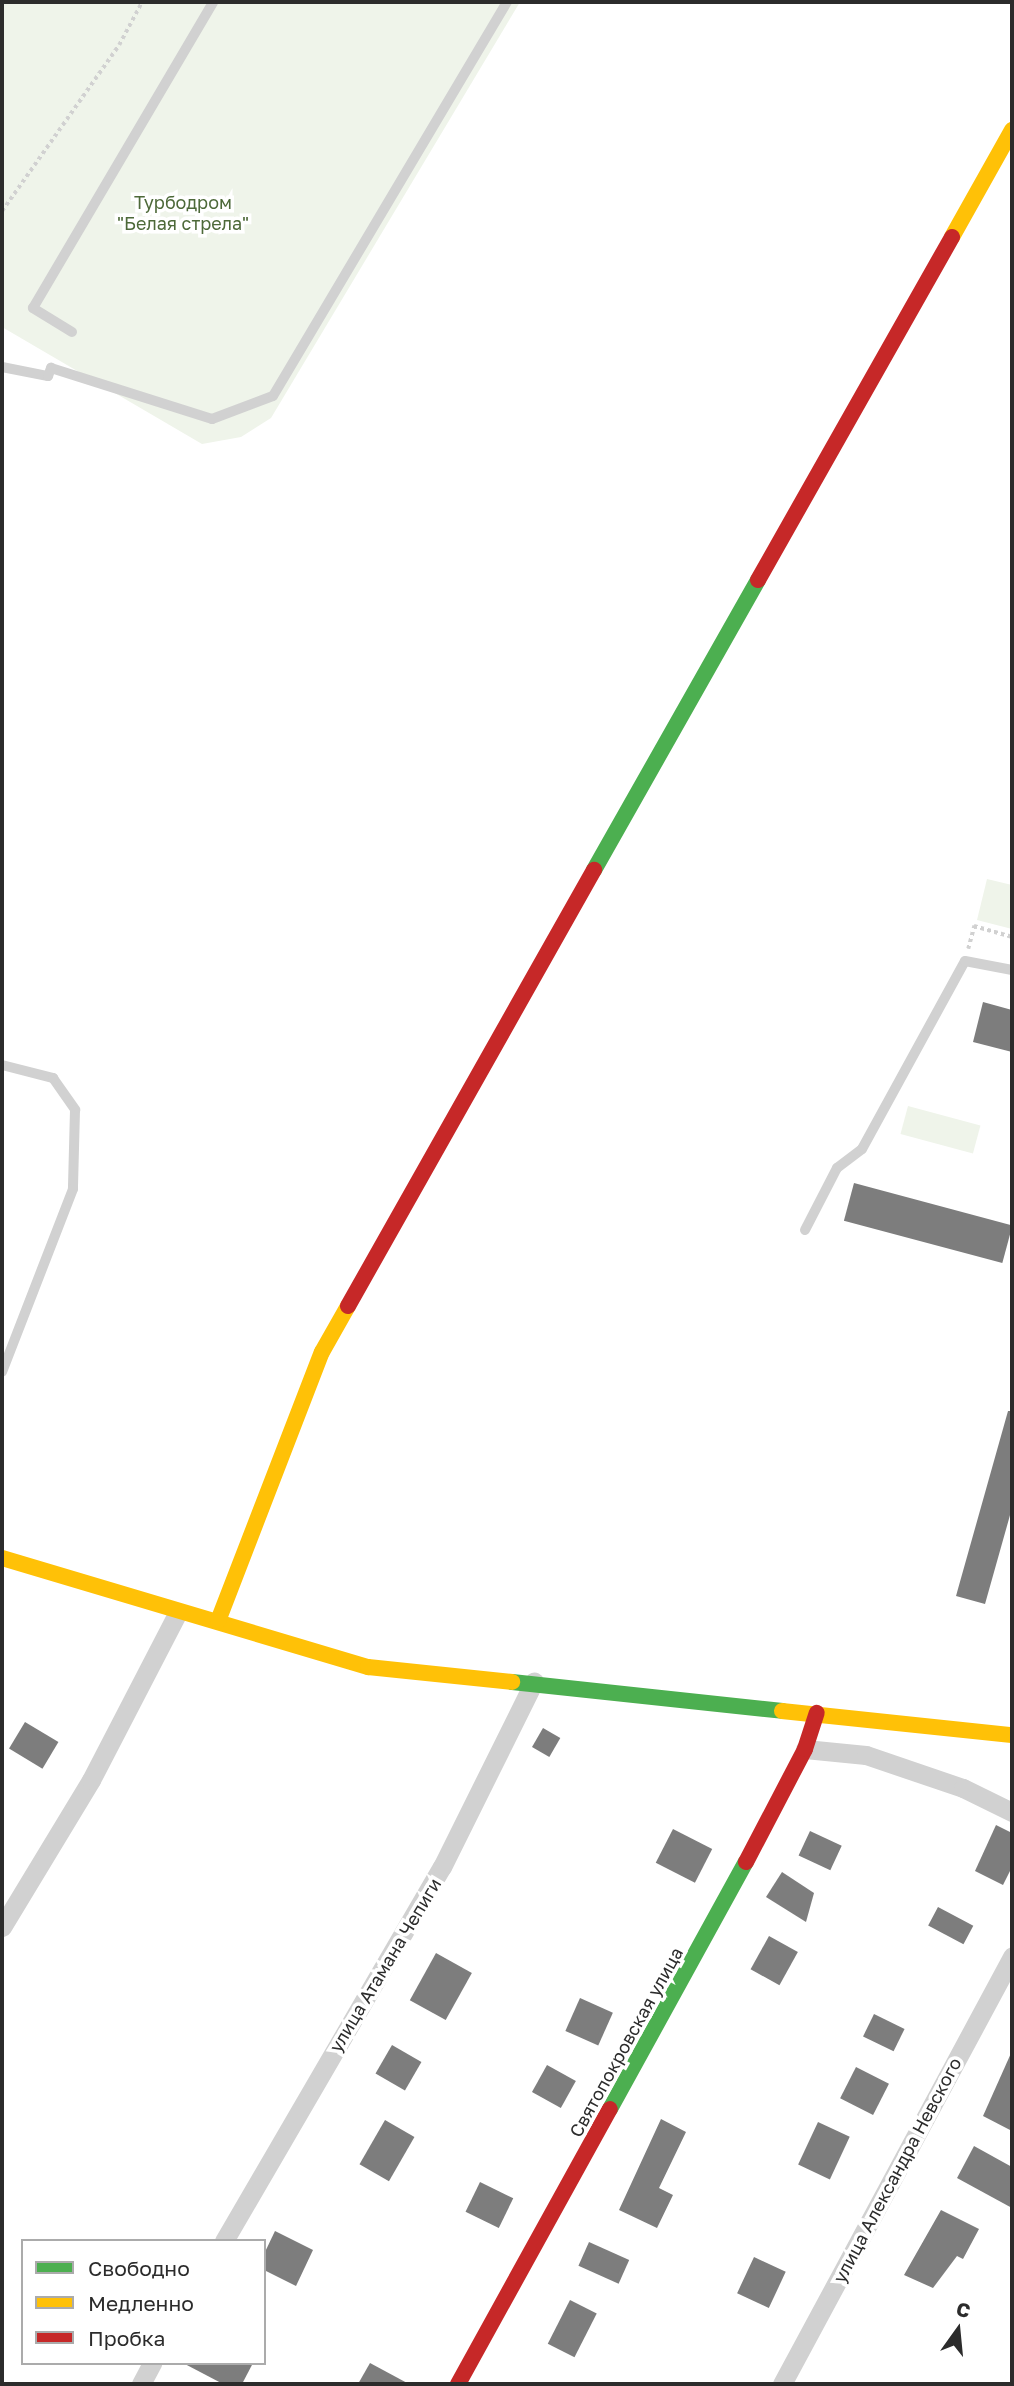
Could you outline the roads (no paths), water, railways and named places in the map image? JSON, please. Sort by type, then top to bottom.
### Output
[{"type":"street","points":[[218,1621],[322,1352],[1012,130]]},
{"type":"street","points":[[5,1558],[368,1667],[534,1682],[1012,1735]]},
{"type":"street","points":[[2,1927],[91,1780],[178,1612]]},
{"type":"street","name":"улица Атамана Чепиги","points":[[225,2239],[442,1867],[534,1682]]},
{"type":"street","name":"Святопокровская улица","points":[[458,2384],[805,1749],[817,1713]]},
{"type":"street","points":[[805,1749],[866,1755],[963,1788],[1012,1812]]},
{"type":"street","name":"улица Александра Невского","points":[[782,2384],[1012,1956]]},
{"type":"street","points":[[141,2384],[151,2365]]},
{"type":"lane","points":[[72,332],[33,308],[213,2]]},
{"type":"lane","points":[[2,367],[48,376],[51,368],[212,419],[272,396],[508,2]]},
{"type":"lane","points":[[805,1230],[837,1168],[862,1149],[965,961],[1012,970]]},
{"type":"lane","points":[[2,1065],[52,1078],[75,1110],[73,1189],[2,1371]]},
{"type":"park label","name":"Турбодром \"Белая стрела\"","points":[[183,213]]}]
